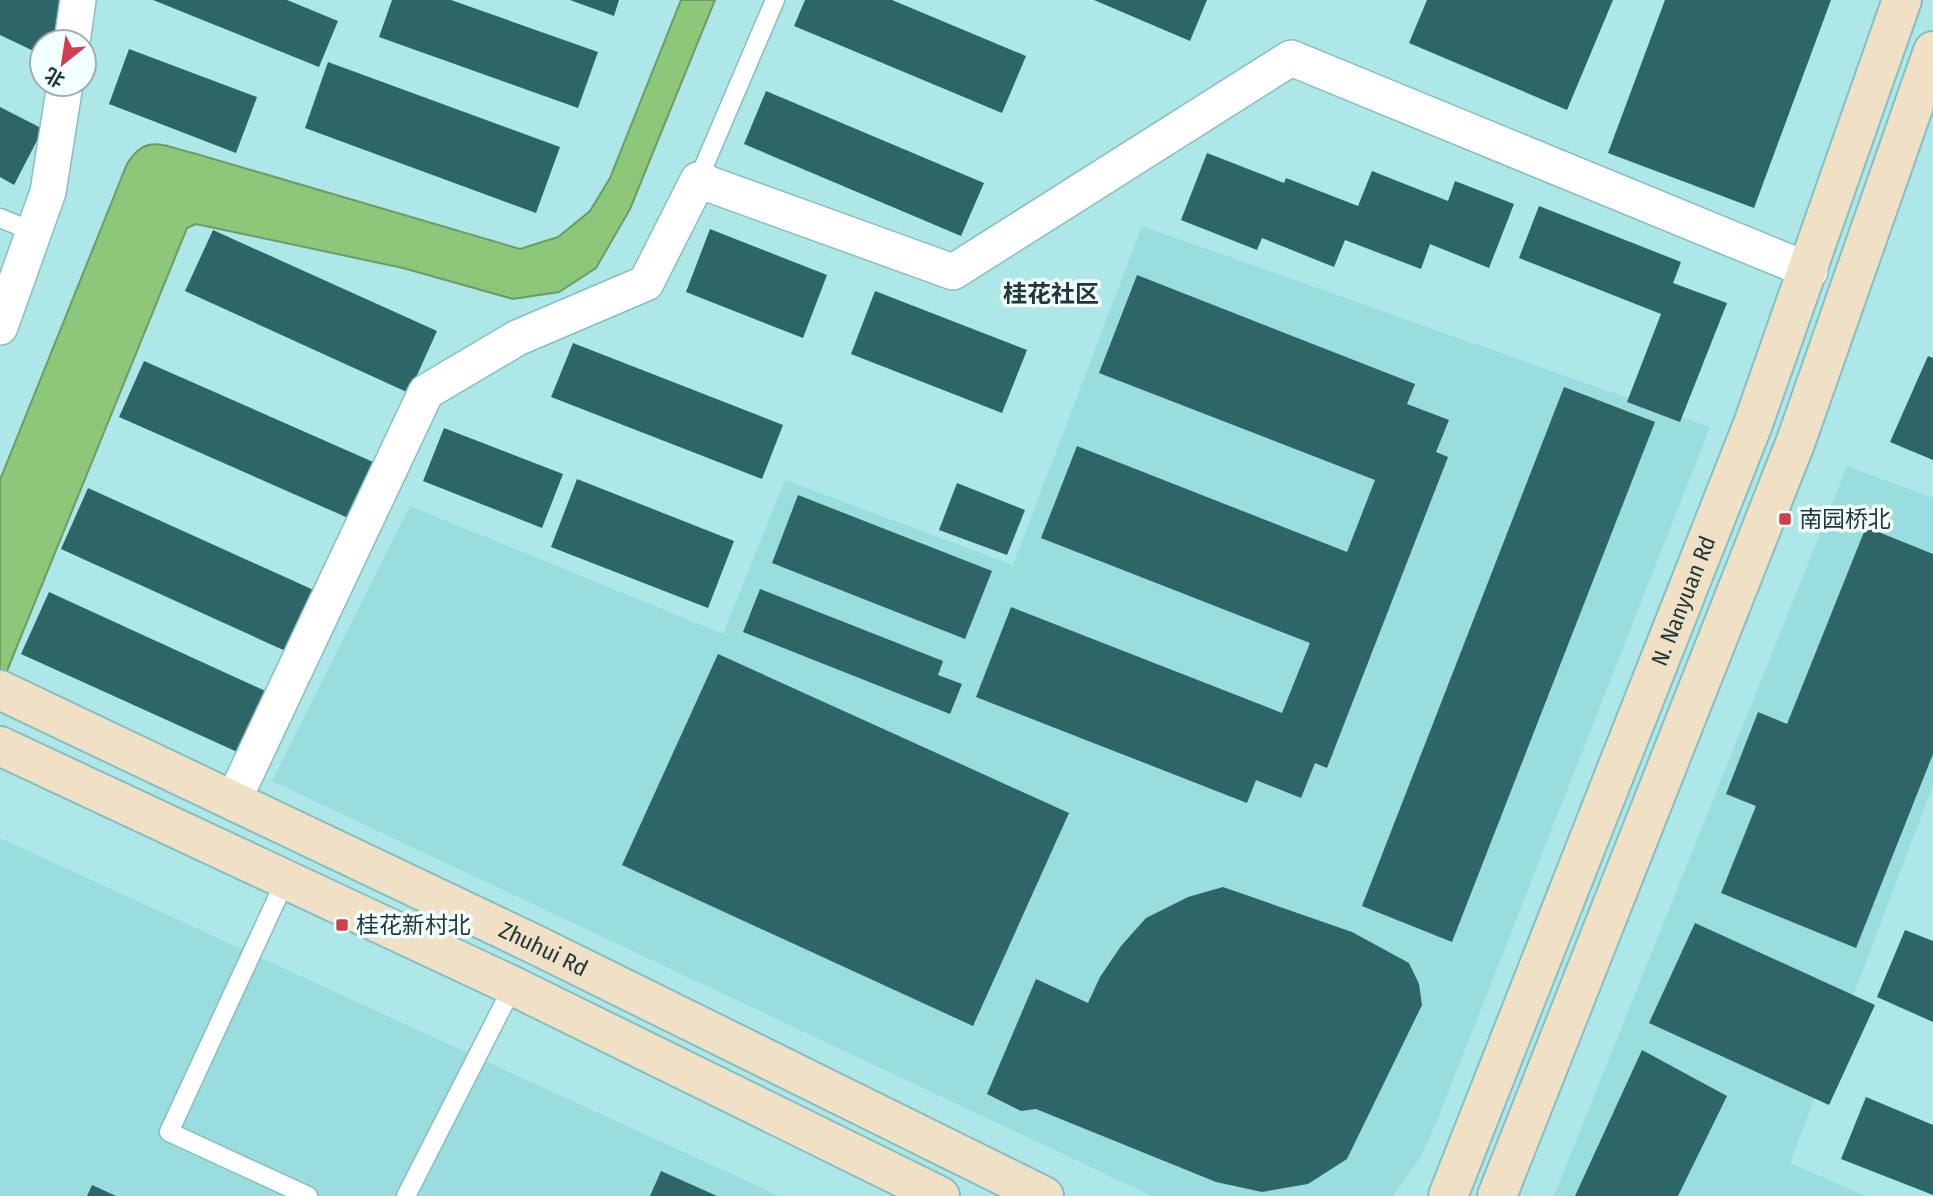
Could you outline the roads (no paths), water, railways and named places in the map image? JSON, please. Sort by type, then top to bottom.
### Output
[{"type":"main road","name":"N. Nanyuan Rd","points":[[1448,1196],[1681,611],[1810,271],[1902,0]]},
{"type":"main road","name":"N. Nanyuan Rd","points":[[1497,1196],[1796,441],[1933,51]]},
{"type":"main road","name":"Zhuhui Rd","points":[[0,690],[234,799],[1044,1196]]},
{"type":"main road","name":"Zhuhui Rd","points":[[0,746],[513,986],[940,1196]]},
{"type":"street","points":[[74,28],[78,0]]},
{"type":"street","points":[[234,799],[426,392],[517,338],[646,283],[698,180],[953,272],[1291,58],[1810,271]]},
{"type":"street","points":[[0,327],[48,192],[63,98]]},
{"type":"lane","points":[[698,180],[775,0]]},
{"type":"lane","points":[[0,218],[34,232]]},
{"type":"lane","points":[[286,879],[169,1132],[308,1196]]},
{"type":"lane","points":[[406,1196],[513,986]]},
{"type":"place","name":"南园桥北","points":[[1785,519]]},
{"type":"place","name":"桂花新村北","points":[[342,925]]},
{"type":"district","name":"桂花社区","points":[[1051,294]]}]
